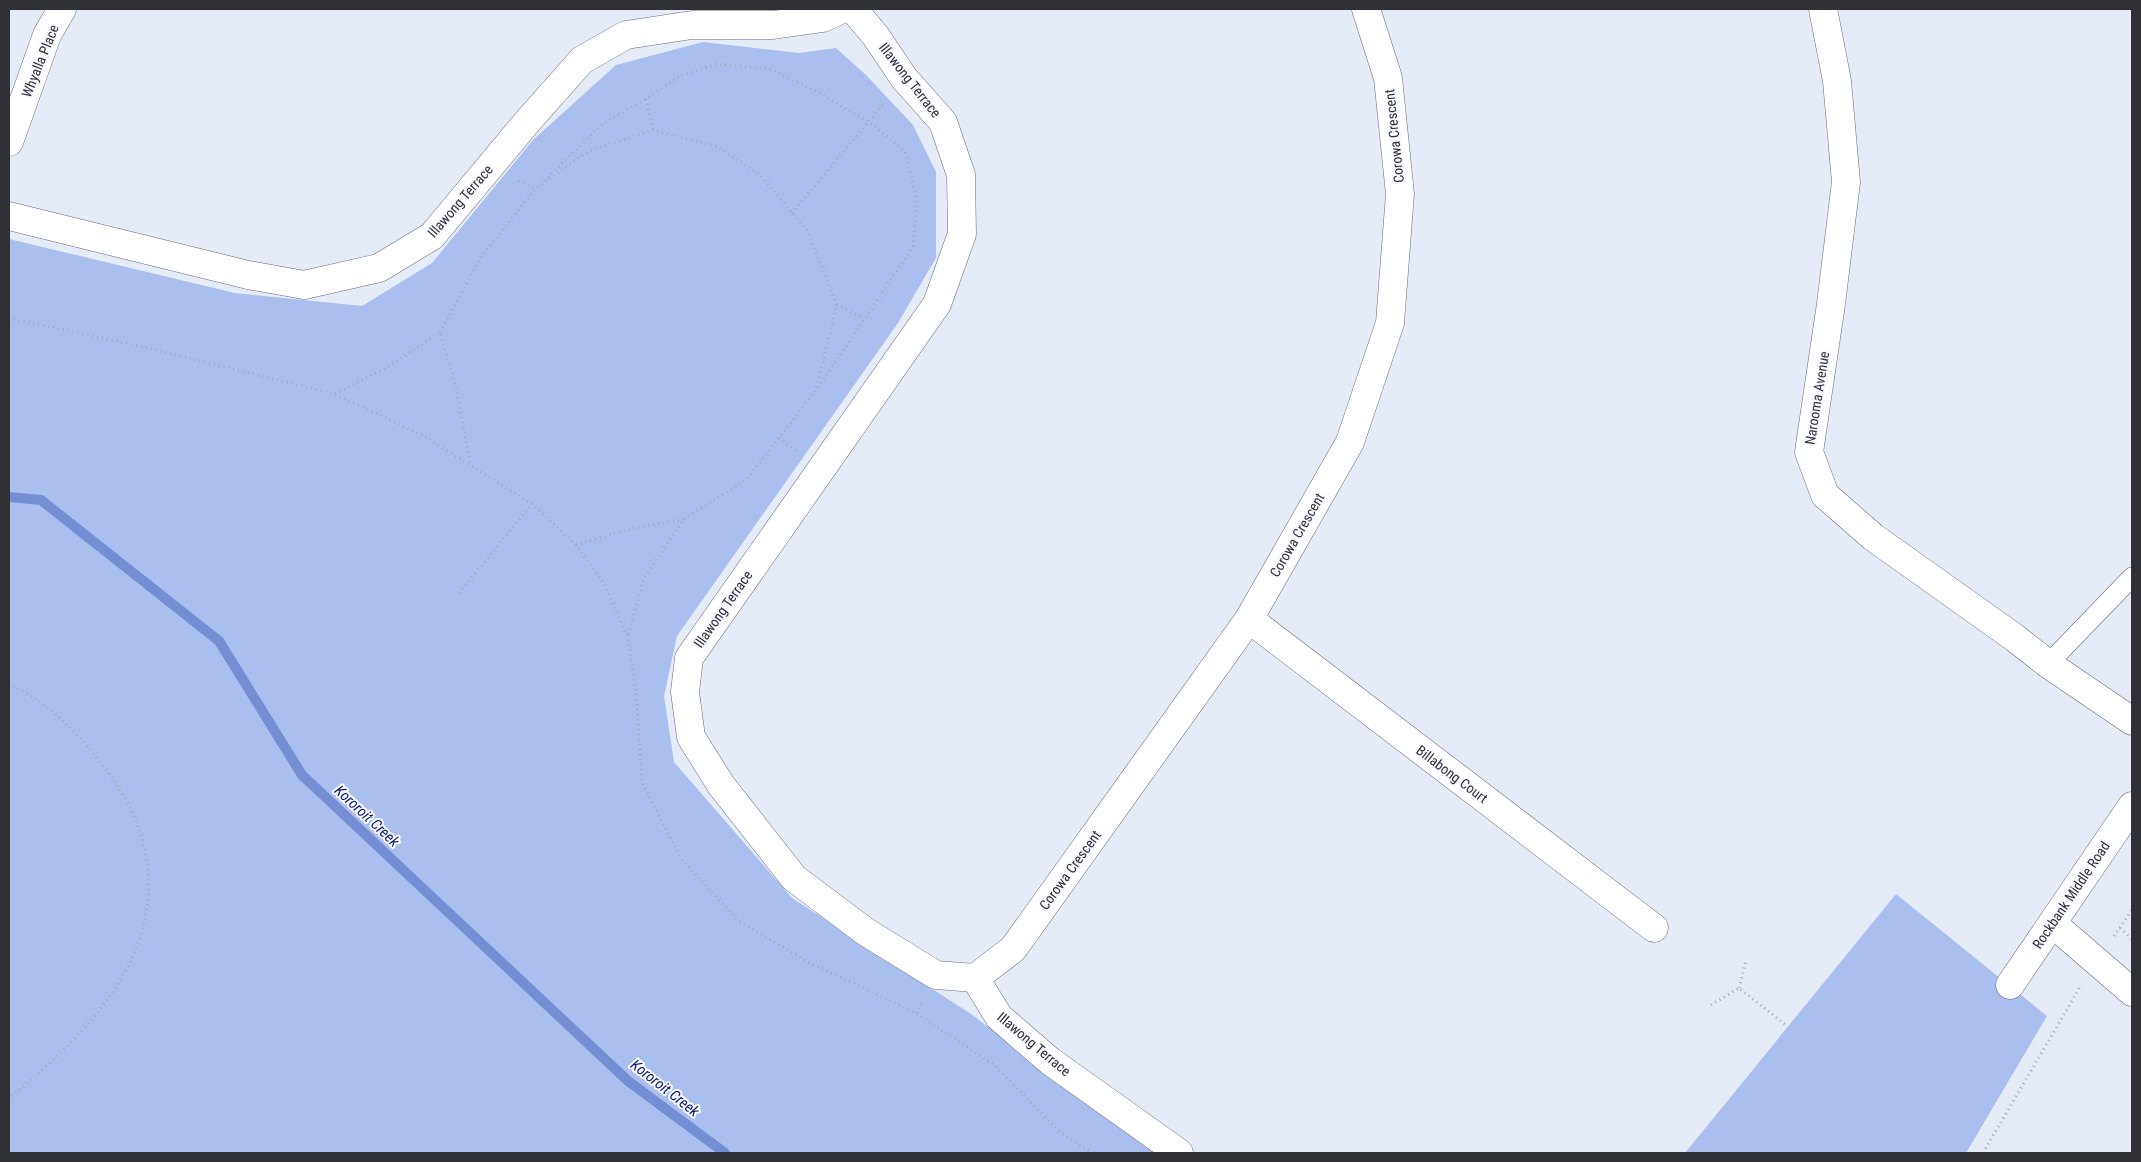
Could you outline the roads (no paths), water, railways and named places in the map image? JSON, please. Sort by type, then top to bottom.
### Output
[{"type":"street","name":"Whyalla Place","points":[[9,142],[48,35],[62,9]]},
{"type":"street","name":"Illawong Terrace","points":[[9,216],[248,274],[304,285],[379,268],[432,236],[527,122],[582,60],[626,35],[692,25],[773,25],[823,18],[842,9]]},
{"type":"street","name":"Illawong Terrace","points":[[853,9],[904,78],[943,122],[961,175],[962,234],[937,304],[689,658],[685,692],[691,737],[721,784],[794,878],[866,932],[936,975],[974,978],[998,1017],[1050,1061],[1179,1153]]},
{"type":"street","name":"Corowa Crescent","points":[[974,978],[1013,949],[1249,619],[1350,442],[1390,323],[1400,194],[1388,78],[1366,9]]},
{"type":"street","name":"Narooma Avenue","points":[[1823,9],[1837,81],[1846,182],[1831,304],[1809,452],[1825,495],[1874,536],[2048,664],[2132,721]]},
{"type":"street","name":"Billabong Court","points":[[1249,619],[1654,928]]},
{"type":"street","name":"Rockbank Middle Road","points":[[2010,985],[2132,806]]},
{"type":"street","points":[[2052,922],[2132,992]]},
{"type":"lane","points":[[2048,664],[2132,577]]},
{"type":"waterway","name":"Kororoit Creek","points":[[9,497],[41,500],[219,641],[302,775],[628,1081],[725,1153]]}]
